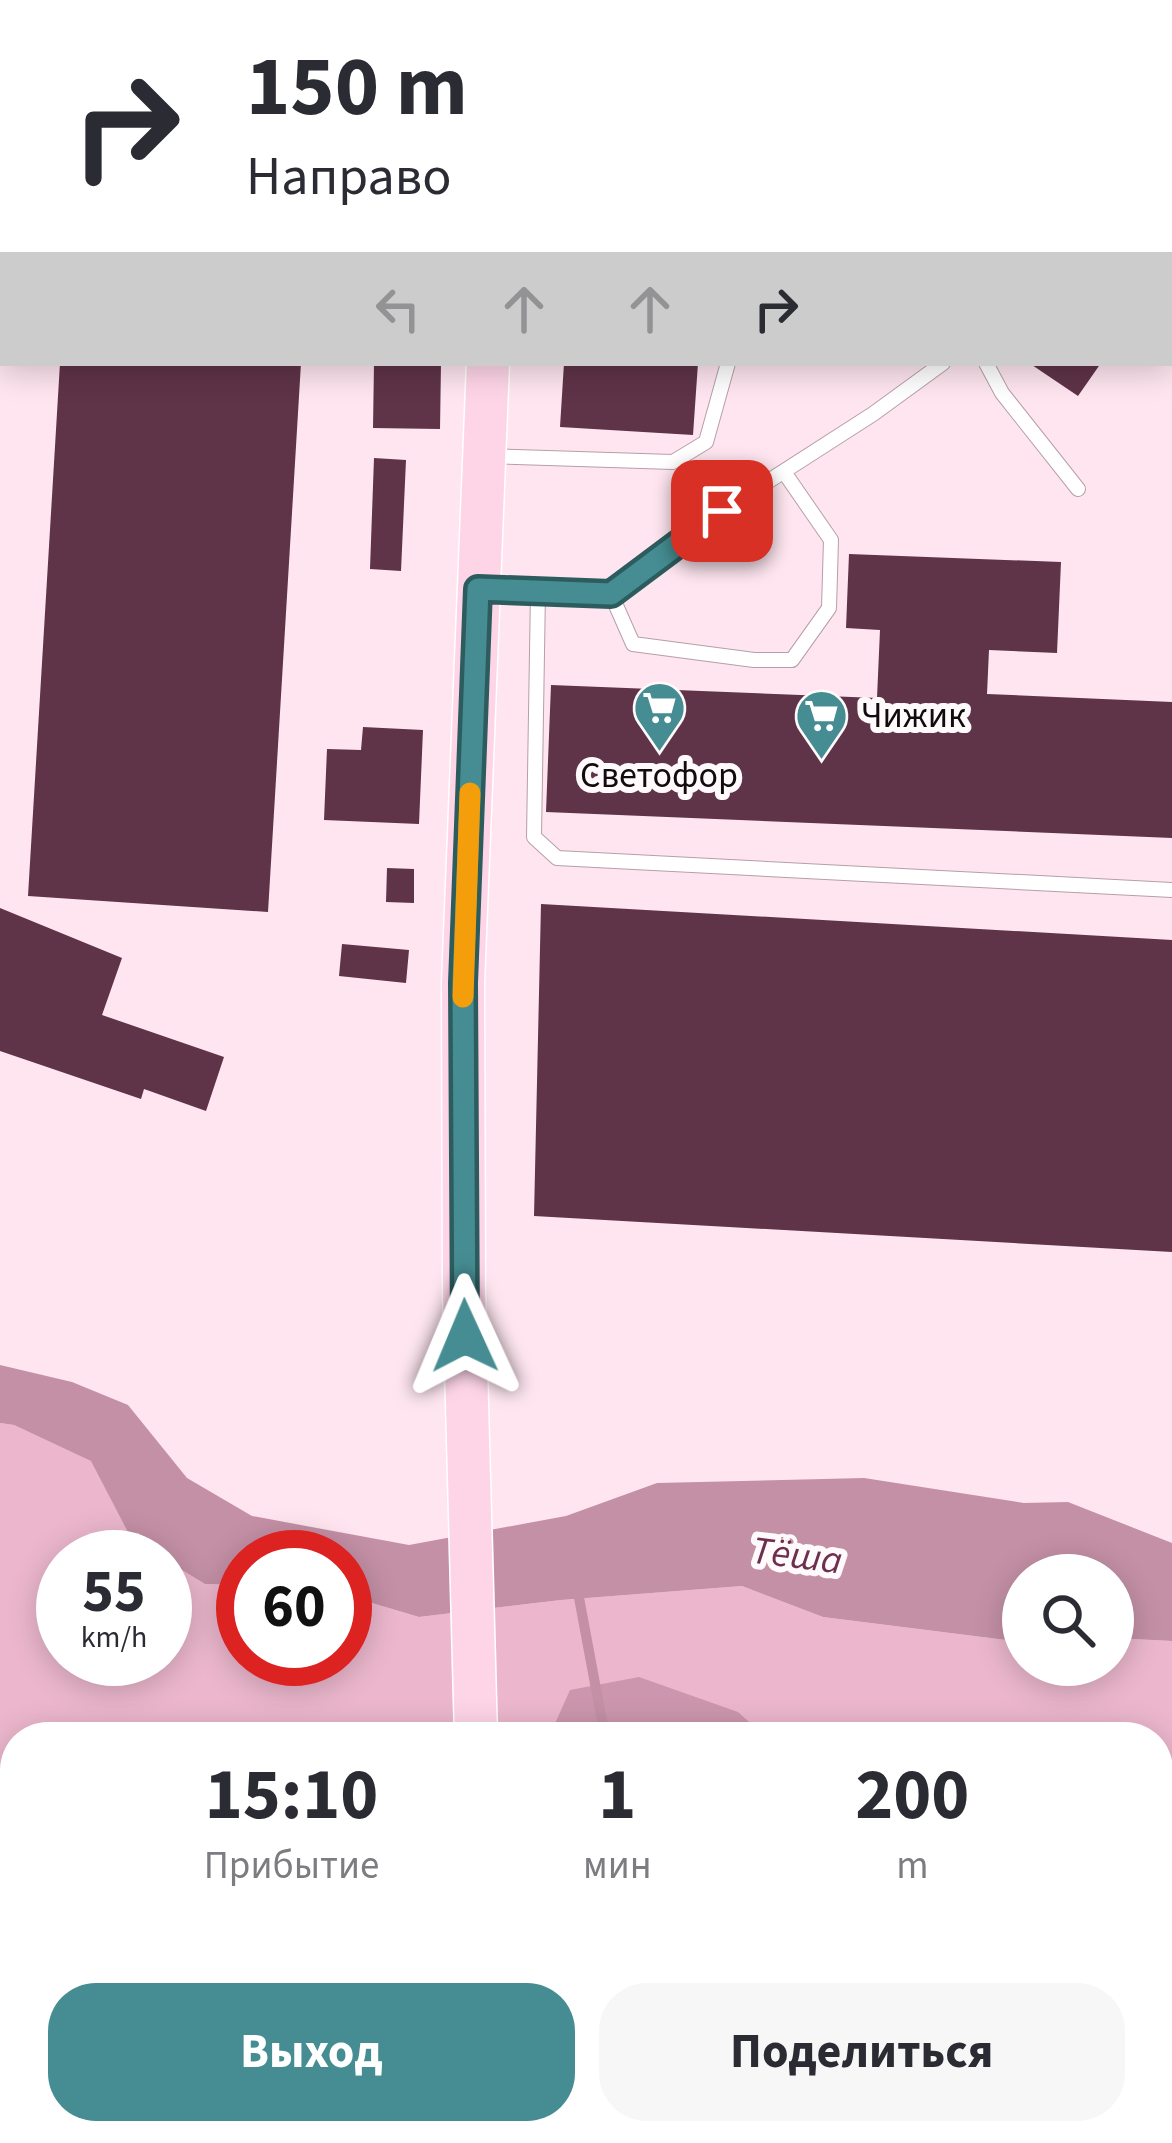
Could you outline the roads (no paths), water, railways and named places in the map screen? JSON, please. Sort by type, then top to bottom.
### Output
[{"type":"main road","points":[[476,1722],[464,1292],[463,983],[488,366]]},
{"type":"lane","points":[[483,455],[673,462],[706,442],[727,366]]},
{"type":"lane","points":[[478,589],[611,594],[691,531],[939,366]]},
{"type":"lane","points":[[988,366],[1002,393],[1078,488]]},
{"type":"lane","points":[[611,594],[633,644],[754,660],[792,660],[830,608],[831,540],[784,472]]},
{"type":"lane","points":[[538,591],[534,837],[557,858],[1172,890]]},
{"type":"water","points":[[0,1365],[72,1382],[128,1405],[187,1478],[252,1516],[328,1530],[216,1530],[216,1584],[205,1584],[192,1576],[192,1530],[127,1530],[91,1461],[0,1423]]},
{"type":"water","points":[[864,1478],[1024,1503],[1068,1502],[1172,1543],[1172,1641],[1134,1639],[1134,1554],[1002,1554],[1002,1639],[823,1617],[742,1586],[419,1617],[372,1603],[372,1538],[409,1545],[566,1516],[657,1483]]},
{"type":"waterway","name":"Тёша","points":[[577,1587],[602,1722]]},
{"type":"place","name":"Светофор","points":[[659,753]]},
{"type":"place","name":"Чижик","points":[[822,761]]}]
